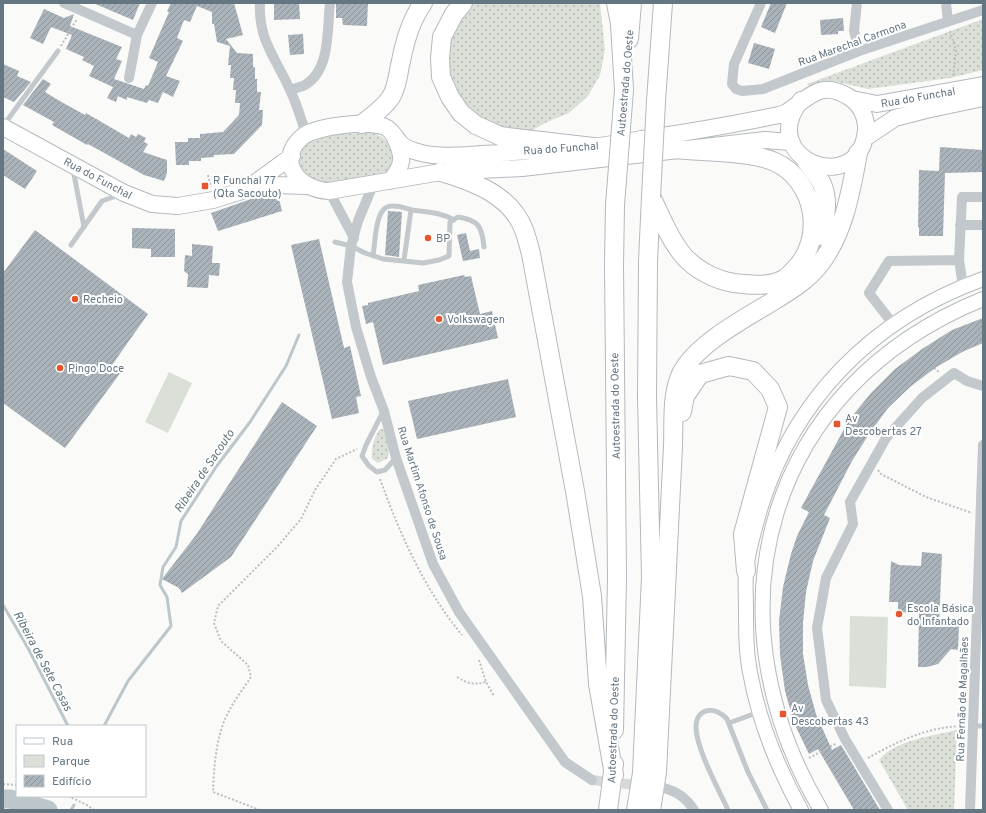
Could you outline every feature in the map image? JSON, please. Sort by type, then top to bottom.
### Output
[{"type":"highway","points":[[362,124],[381,109],[392,96],[397,82],[407,37],[417,11],[423,3]]},
{"type":"highway","points":[[463,3],[454,14],[442,37],[440,58],[441,77],[460,114],[476,125],[500,136],[593,146]]},
{"type":"highway","points":[[616,3],[620,24],[624,90]]},
{"type":"highway","name":"Autoestrada do Oeste","points":[[608,810],[614,775],[617,577],[614,265],[615,205],[632,3]]},
{"type":"highway","points":[[636,810],[642,773],[650,578],[647,390],[648,261],[656,100],[663,3]]},
{"type":"highway","points":[[651,810],[656,772],[674,401],[681,374],[700,349],[749,315],[795,288],[820,265],[835,241],[850,193],[861,146]]},
{"type":"highway","points":[[676,150],[750,156],[775,162],[792,174],[805,190],[812,207],[814,222],[806,256]]},
{"type":"highway","points":[[651,197],[682,255],[702,271],[723,281],[748,285],[767,284],[785,279],[806,256],[820,233],[825,219],[826,203],[823,185],[806,161]]},
{"type":"highway","points":[[441,172],[470,180],[494,193],[513,210],[524,230],[531,254],[592,596],[598,684],[614,775]]},
{"type":"highway","points":[[673,446],[686,396],[700,374],[729,366],[753,371],[770,389],[778,407],[743,534],[746,571]]},
{"type":"main road","name":"Rua do Funchal","points":[[245,190],[292,156],[299,140],[306,134],[322,128],[362,124],[386,128],[394,134],[402,145],[432,155],[463,155],[593,146],[764,118],[786,112],[810,94],[826,90],[843,93],[852,99],[877,104],[983,85]]},
{"type":"main road","name":"Rua do Funchal","points":[[806,161],[824,167],[843,165],[861,146],[895,118],[983,98]]},
{"type":"main road","points":[[852,99],[860,107],[864,116],[866,127],[861,146]]},
{"type":"main road","points":[[801,100],[794,109],[790,120],[789,131],[791,142],[797,153],[806,161]]},
{"type":"main road","name":"Rua do Funchal","points":[[3,127],[124,193],[152,204],[178,206],[213,200],[245,190],[288,184],[301,187],[307,186],[320,191],[329,191],[373,185],[414,175],[441,172],[522,168],[765,140],[791,142]]},
{"type":"main road","points":[[390,181],[398,172],[401,164],[402,152],[394,134]]},
{"type":"main road","points":[[292,156],[292,166],[296,177],[307,186]]},
{"type":"main road","points":[[801,810],[781,773],[766,736],[750,677],[746,627],[746,571],[753,535],[768,481],[807,410],[843,366],[893,324],[919,308],[963,286],[983,279]]},
{"type":"main road","points":[[821,810],[796,765],[783,730],[768,674],[764,626],[763,578],[770,539],[785,487],[802,452],[822,422],[859,378],[889,351],[930,324],[956,310],[983,299]]},
{"type":"main road","points":[[787,444],[802,452]]},
{"type":"street","points":[[64,3],[78,7],[137,35]]},
{"type":"street","points":[[129,78],[137,35],[152,3]]},
{"type":"street","points":[[260,3],[259,20],[266,44],[290,90],[306,134]]},
{"type":"street","points":[[290,90],[305,85],[318,73],[326,50],[330,3]]},
{"type":"street","name":"Rua Marechal Carmona","points":[[761,3],[734,64],[732,84],[736,89],[742,91],[763,89],[858,51],[983,10]]},
{"type":"street","points":[[857,3],[854,31],[858,51]]},
{"type":"street","points":[[946,3],[948,21]]},
{"type":"street","name":"Rua Martim Afonso de Sousa","points":[[373,185],[358,221],[352,242],[347,282],[356,327],[370,376],[384,411],[396,458],[433,564],[459,612],[565,762],[592,780]]},
{"type":"street","points":[[329,191],[352,242]]},
{"type":"street","points":[[963,286],[959,260],[962,197],[983,197]]},
{"type":"street","points":[[960,224],[983,225]]},
{"type":"street","points":[[893,324],[869,293],[889,261],[959,260]]},
{"type":"street","points":[[888,810],[845,739],[826,700],[817,628],[826,578],[853,524],[850,502],[886,438],[917,404],[954,373],[967,381],[983,386]]},
{"type":"street","name":"Rua Fernão de Magalhães","points":[[970,810],[978,726],[983,445]]},
{"type":"street","points":[[664,788],[678,792],[694,810]]},
{"type":"lane","points":[[3,127],[58,51]]},
{"type":"lane","points":[[72,164],[84,227]]},
{"type":"lane","points":[[71,245],[102,201],[124,193]]},
{"type":"lane","points":[[373,256],[378,220],[381,212],[387,207],[395,206],[411,210],[432,211],[445,214],[454,220]]},
{"type":"lane","points":[[404,260],[411,210]]},
{"type":"lane","points":[[335,242],[352,242],[373,256],[383,260],[404,260],[423,263],[439,260],[449,256],[450,222],[458,217],[468,218],[476,222],[481,229],[484,247]]},
{"type":"lane","points":[[384,411],[366,445],[362,456],[369,466],[377,472],[385,470],[396,458]]},
{"type":"lane","points":[[728,810],[699,742],[696,722],[699,716],[706,710],[714,710],[721,713],[729,723],[748,772],[767,810]]},
{"type":"lane","points":[[729,723],[760,712]]},
{"type":"path","points":[[58,51],[67,38],[78,7]]},
{"type":"path","points":[[948,21],[955,44],[954,90]]},
{"type":"path","points":[[260,810],[213,792],[216,755],[221,732],[228,712],[251,677],[248,665],[221,641],[214,623],[218,606],[277,547],[301,519],[315,490],[336,459],[366,445]]},
{"type":"path","points":[[872,464],[881,474],[926,497],[981,513]]},
{"type":"path","points":[[457,677],[466,683],[475,685],[486,682]]},
{"type":"path","points":[[860,763],[905,738],[946,727],[978,726]]},
{"type":"path","points":[[826,749],[831,746]]},
{"type":"path","points":[[3,784],[16,785]]},
{"type":"path","points":[[70,797],[87,804],[94,810]]},
{"type":"green space","points":[[463,3],[600,3],[605,50],[600,75],[588,96],[569,113],[547,122],[520,137],[492,132],[448,93],[448,27]]},
{"type":"green space","points":[[983,19],[983,70],[950,78],[868,89],[833,81],[810,87],[807,84]]},
{"type":"green space","points":[[373,133],[388,142],[392,148],[394,162],[386,175],[377,179],[366,181],[319,183],[311,179],[299,169],[299,151],[311,140],[332,135]]},
{"type":"green space","points":[[169,372],[192,383],[168,433],[145,422]]},
{"type":"green space","points":[[380,429],[383,429],[386,436],[389,454],[388,458],[378,463],[372,459],[372,451],[375,439]]},
{"type":"green space","points":[[850,616],[888,617],[886,688],[849,686]]},
{"type":"green space","points":[[957,730],[954,810],[908,810],[879,760],[886,753],[904,743]]},
{"type":"building","points":[[93,3],[140,3],[133,20]]},
{"type":"building","points":[[171,3],[234,3],[243,35],[226,39],[237,53],[253,54],[253,67],[255,67],[255,79],[257,79],[257,92],[261,92],[259,110],[263,110],[262,125],[234,154],[214,155],[214,157],[201,158],[201,161],[189,161],[189,165],[176,165],[175,142],[188,142],[188,138],[200,138],[200,134],[223,132],[239,115],[240,103],[235,103],[236,90],[233,90],[234,78],[230,78],[231,65],[228,65],[230,46],[217,42],[214,24],[212,24],[212,12],[197,6],[190,22],[184,20],[177,38],[183,41],[166,76],[180,81],[173,97],[163,92],[158,103],[149,100],[147,103],[127,97],[127,100],[118,96],[116,102],[107,98],[113,87],[89,76],[94,66],[82,60],[84,57],[66,49],[72,35],[51,27],[43,44],[30,38],[44,9],[64,18],[74,14],[70,26],[122,47],[116,59],[122,61],[114,79],[144,89],[146,85],[148,86],[158,62],[149,58],[169,12],[167,11]]},
{"type":"building","points":[[274,3],[299,3],[300,19],[274,20]]},
{"type":"building","points":[[336,3],[368,3],[367,26],[343,25],[342,18],[336,18]]},
{"type":"building","points":[[771,3],[787,3],[775,33],[761,27]]},
{"type":"building","points":[[843,18],[844,31],[838,31],[838,34],[821,35],[820,20]]},
{"type":"building","points":[[303,34],[304,54],[290,55],[288,35]]},
{"type":"building","points":[[754,43],[775,49],[769,69],[748,63]]},
{"type":"building","points":[[3,64],[19,71],[17,76],[31,82],[14,102],[3,97]]},
{"type":"building","points":[[43,79],[51,84],[45,92],[58,100],[85,115],[86,113],[129,138],[131,134],[136,137],[138,134],[146,138],[144,142],[148,144],[143,152],[167,160],[167,173],[164,181],[144,175],[88,144],[87,145],[52,125],[54,122],[23,105]]},
{"type":"building","points":[[940,147],[983,150],[983,172],[945,173],[943,236],[919,236],[919,170],[939,171]]},
{"type":"building","points":[[3,149],[37,171],[25,189],[3,175]]},
{"type":"building","points":[[278,195],[282,211],[218,231],[211,213],[251,199]]},
{"type":"building","points":[[388,211],[402,212],[399,257],[385,255]]},
{"type":"building","points":[[132,228],[175,229],[175,257],[151,257],[151,249],[132,248]]},
{"type":"building","points":[[35,230],[148,314],[112,365],[121,372],[65,448],[3,403],[3,273]]},
{"type":"building","points":[[466,233],[470,251],[479,249],[480,258],[463,261],[457,235]]},
{"type":"building","points":[[319,239],[344,348],[350,346],[361,396],[356,397],[359,413],[332,419],[291,245]]},
{"type":"building","points":[[192,244],[213,246],[212,263],[220,263],[219,276],[209,275],[208,288],[187,287],[188,274],[184,271],[185,255],[192,256]]},
{"type":"building","points":[[464,275],[465,277],[471,276],[480,314],[492,311],[498,338],[383,365],[373,322],[366,324],[362,306],[368,305],[368,303],[419,291],[418,285]]},
{"type":"building","points":[[983,318],[983,343],[962,352],[935,368],[910,387],[888,408],[852,461],[824,515],[830,518],[813,561],[806,592],[803,623],[803,654],[808,685],[816,714],[832,750],[841,745],[880,810],[854,810],[818,749],[809,754],[794,723],[785,691],[780,655],[779,621],[783,587],[791,554],[797,536],[809,512],[801,508],[849,420],[871,393],[895,369],[922,349],[952,330]]},
{"type":"building","points":[[508,379],[516,417],[417,439],[408,401]]},
{"type":"building","points":[[282,402],[317,426],[231,557],[182,593],[179,588],[162,579],[196,535]]},
{"type":"building","points":[[922,552],[942,554],[939,625],[959,625],[958,650],[951,649],[938,664],[927,667],[918,667],[919,613],[898,612],[898,602],[889,602],[891,561],[899,565],[921,566]]},
{"type":"waterway","name":"Ribeira de Sacouto","points":[[105,725],[128,681],[171,626],[167,597],[160,585],[163,567],[176,547],[181,521],[216,467],[250,422],[286,366],[299,335]]},
{"type":"waterway","name":"Ribeira de Sete Casas","points":[[3,605],[28,648],[67,725]]},
{"type":"waterway","points":[[3,799],[10,799],[48,810]]},
{"type":"waterway","name":"Ribeira de Sete Casas","points":[[71,810],[74,805]]},
{"type":"tunnel","points":[[592,780],[645,786]]},
{"type":"place","name":"R Funchal 77 (Qta Sacouto)","points":[[205,186]]},
{"type":"place","name":"BP","points":[[428,238]]},
{"type":"place","name":"Recheio","points":[[75,299]]},
{"type":"place","name":"Volkswagen","points":[[439,319]]},
{"type":"place","name":"Pingo Doce","points":[[60,368]]},
{"type":"place","name":"Av Descobertas 27","points":[[837,424]]},
{"type":"place","name":"Escola Básica do Infantado","points":[[899,614]]},
{"type":"place","name":"Av Descobertas 43","points":[[783,714]]}]
